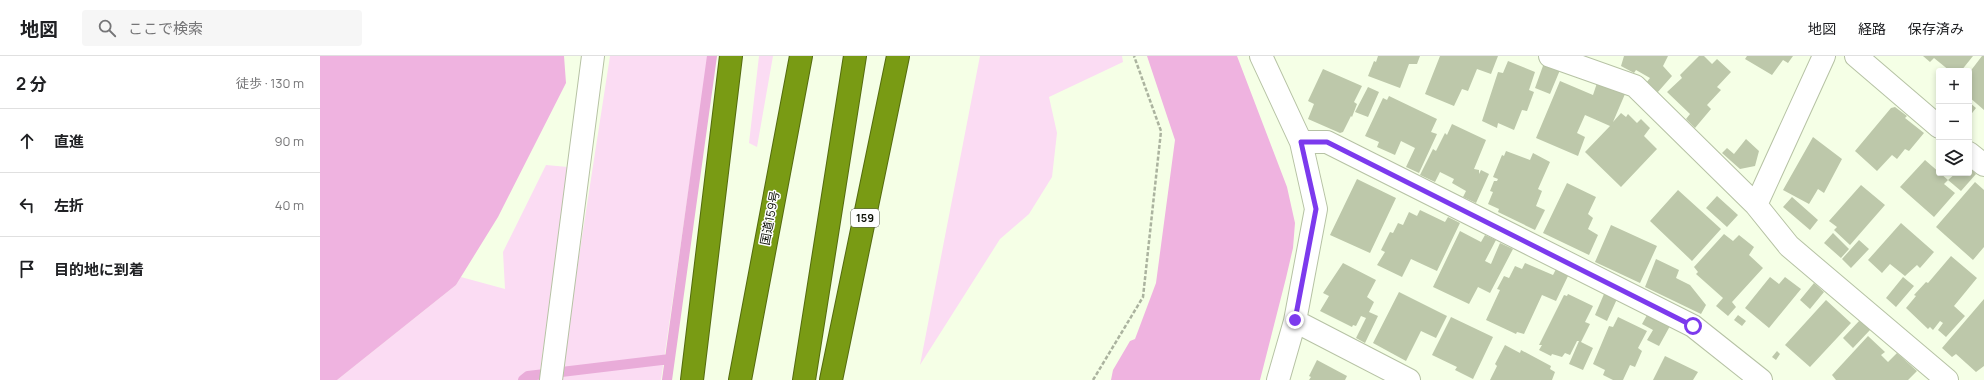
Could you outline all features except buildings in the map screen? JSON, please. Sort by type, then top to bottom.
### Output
[{"type":"highway","points":[[692,380],[731,56]]},
{"type":"highway","name":"国道159号","points":[[740,380],[801,56]]},
{"type":"highway","points":[[804,380],[854,56]]},
{"type":"highway","name":"159","points":[[831,380],[898,56]]},
{"type":"street","points":[[551,380],[593,56]]},
{"type":"street","points":[[1261,56],[1301,142],[1316,209],[1295,320],[1278,380]]},
{"type":"street","points":[[1550,56],[1635,86],[1756,205],[1789,246],[1946,380]]},
{"type":"street","points":[[1756,205],[1824,56]]},
{"type":"street","points":[[1856,56],[1936,124]]},
{"type":"street","points":[[1301,142],[1327,142],[1693,326],[1761,380]]},
{"type":"street","points":[[1972,156],[1984,166]]},
{"type":"street","points":[[1295,320],[1409,380]]},
{"type":"path","points":[[1093,380],[1143,297],[1161,131],[1134,56]]},
{"type":"shaded area","points":[[320,56],[564,56],[566,83],[498,217],[456,285],[337,380],[320,380]]},
{"type":"shaded area","points":[[610,56],[708,56],[661,380],[562,380],[571,308]]},
{"type":"shaded area","points":[[759,56],[773,56],[757,147],[749,143]]},
{"type":"shaded area","points":[[980,56],[1122,56],[1123,62],[1049,97],[1057,133],[1052,177],[1029,214],[1000,239],[920,365]]},
{"type":"shaded area","points":[[1147,56],[1237,56],[1287,187],[1295,223],[1293,248],[1260,380],[1111,380],[1113,370],[1130,341],[1135,339],[1156,283],[1175,140]]},
{"type":"shaded area","points":[[546,165],[568,167],[539,380],[337,380],[456,285],[461,277],[505,289],[503,252]]},
{"type":"waterway","points":[[667,380],[712,56]]},
{"type":"waterway","points":[[523,380],[528,376],[670,359]]},
{"type":"route","points":[[1295,320],[1316,209],[1301,142],[1327,142],[1693,326]]}]
